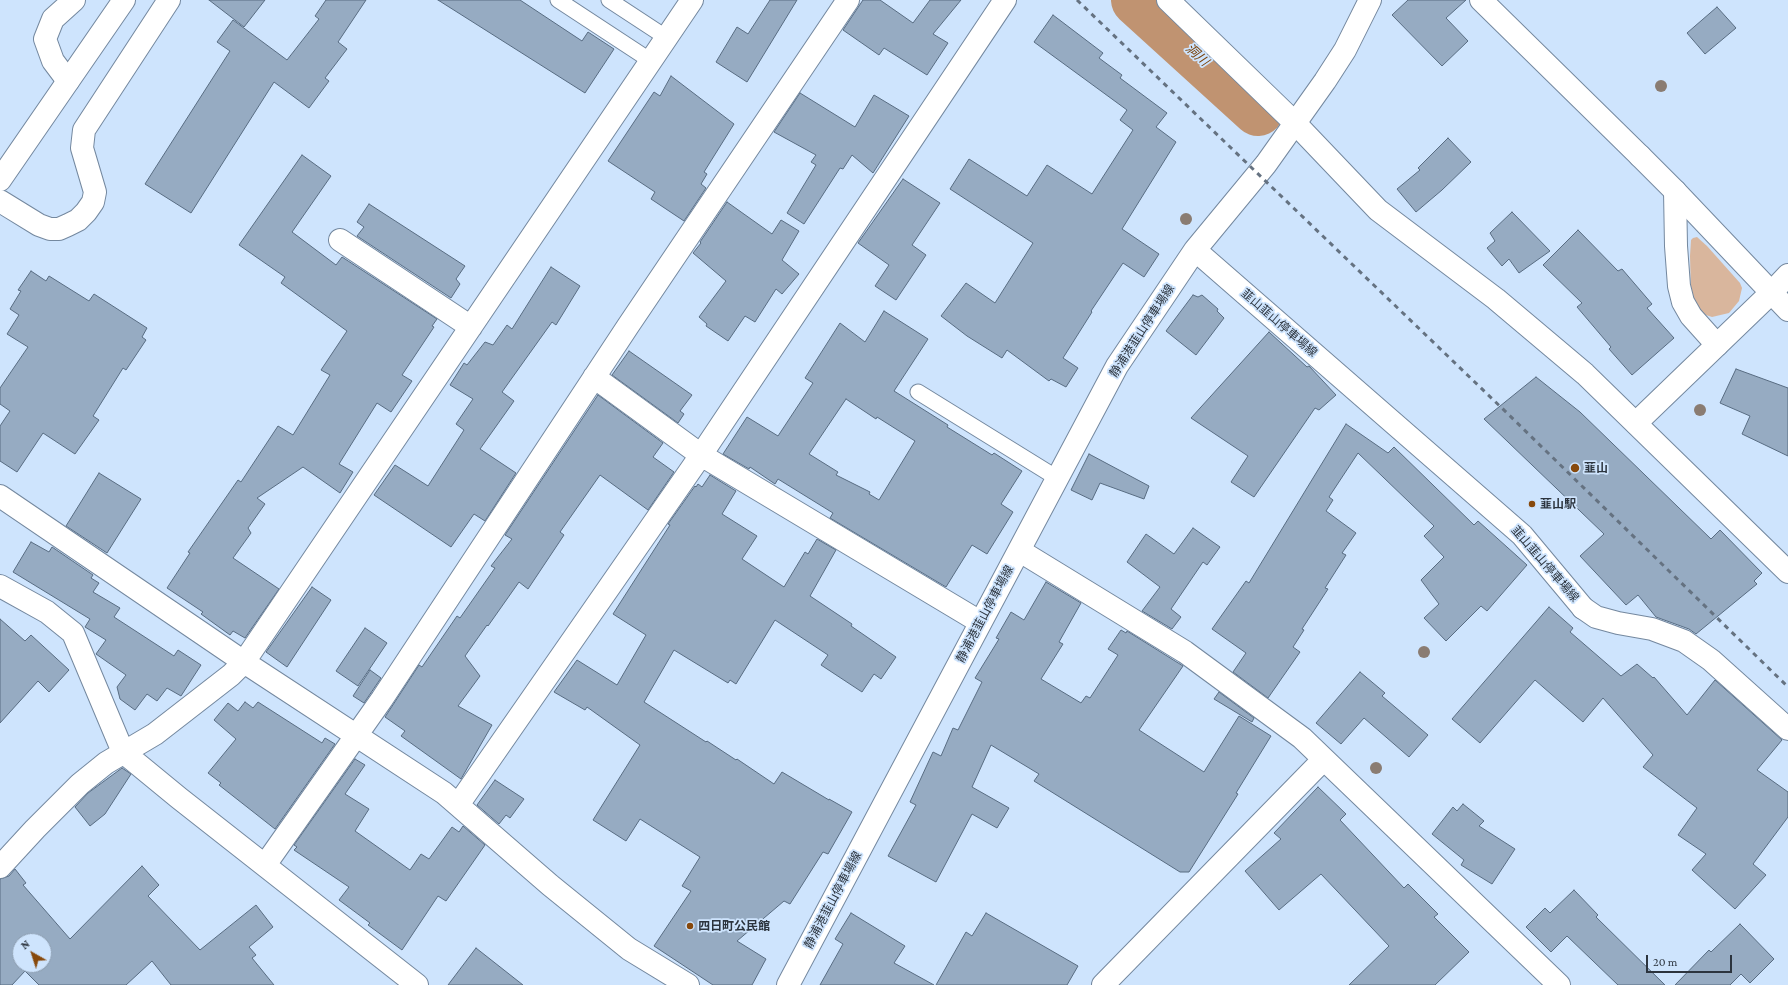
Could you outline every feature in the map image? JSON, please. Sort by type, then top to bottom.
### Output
[{"type":"street","points":[[68,81],[53,61],[44,39],[53,19],[74,0]]},
{"type":"street","points":[[0,180],[124,0]]},
{"type":"street","points":[[0,201],[32,221],[50,229],[59,229],[68,225],[78,220],[86,212],[93,202],[95,192],[82,148],[84,130],[169,0]]},
{"type":"street","points":[[0,867],[80,784],[106,763],[155,734],[231,675],[244,662],[692,0]]},
{"type":"street","points":[[265,865],[355,734],[382,699],[594,377],[848,0]]},
{"type":"street","points":[[458,805],[700,455],[1005,0]]},
{"type":"street","points":[[1168,0],[1295,123],[1378,210],[1496,299],[1585,374],[1788,572]]},
{"type":"street","points":[[1195,250],[1258,174],[1295,123],[1345,50],[1370,0]]},
{"type":"street","points":[[1481,0],[1675,191],[1788,310]]},
{"type":"street","points":[[1675,191],[1676,246],[1679,286],[1683,302],[1691,316],[1717,345]]},
{"type":"street","points":[[340,240],[471,328]]},
{"type":"street","name":"静浦港韮山停車場線","points":[[788,985],[1117,366],[1195,250]]},
{"type":"street","name":"韮山韮山停車場線","points":[[1195,250],[1522,535],[1583,608],[1596,617],[1618,623],[1652,629],[1684,641],[1711,660],[1788,729]]},
{"type":"street","points":[[1636,423],[1788,275]]},
{"type":"street","points":[[594,377],[700,455],[980,622]]},
{"type":"street","points":[[0,496],[244,662],[444,793],[550,885],[629,949],[688,985]]},
{"type":"street","points":[[1020,551],[1185,652],[1292,730],[1559,985]]},
{"type":"street","points":[[0,586],[48,612],[73,634],[123,752],[179,798],[417,985]]},
{"type":"street","points":[[1103,985],[1324,759]]},
{"type":"lane","points":[[558,0],[651,61]]},
{"type":"lane","points":[[609,0],[667,38]]},
{"type":"lane","points":[[918,392],[1057,478]]},
{"type":"shaded area","points":[[1697,237],[1740,283],[1742,288],[1739,301],[1729,313],[1712,317],[1703,314],[1696,307],[1691,292],[1690,256],[1691,240]]},
{"type":"building","points":[[209,0],[265,0],[244,27]]},
{"type":"building","points":[[326,0],[366,0],[338,42],[347,49],[325,78],[329,81],[309,108],[274,82],[191,213],[145,184],[230,51],[217,42],[233,20],[287,60],[319,19],[315,16]]},
{"type":"building","points":[[438,0],[520,0],[582,41],[588,32],[614,49],[585,93]]},
{"type":"building","points":[[770,0],[797,0],[747,82],[716,62],[737,27],[748,34]]},
{"type":"building","points":[[863,0],[880,0],[913,23],[930,0],[961,0],[933,34],[948,43],[927,75],[884,48],[879,55],[843,30]]},
{"type":"building","points":[[1408,0],[1466,0],[1446,18],[1468,41],[1442,66],[1392,15]]},
{"type":"building","points":[[1717,7],[1736,28],[1705,54],[1687,33]]},
{"type":"building","points":[[1053,15],[1103,53],[1099,58],[1122,75],[1120,78],[1167,113],[1156,127],[1176,142],[1122,229],[1159,254],[1144,277],[1123,263],[1091,311],[1092,312],[1063,358],[1078,368],[1066,387],[1051,379],[1049,381],[1007,350],[1002,358],[967,336],[941,316],[966,283],[995,303],[1033,243],[950,189],[969,159],[1027,196],[1047,165],[1092,194],[1133,130],[1120,120],[1127,110],[1034,42]]},
{"type":"building","points":[[671,76],[734,124],[704,172],[707,174],[701,184],[706,188],[684,221],[651,199],[655,192],[608,161],[654,92],[660,96]]},
{"type":"building","points":[[800,93],[855,127],[874,95],[909,116],[873,173],[852,155],[843,169],[840,168],[804,224],[787,213],[816,165],[811,162],[816,155],[774,132]]},
{"type":"building","points":[[1448,138],[1471,162],[1442,190],[1416,212],[1397,189],[1420,170],[1418,168]]},
{"type":"building","points":[[302,155],[331,176],[292,232],[336,265],[342,257],[437,319],[432,326],[434,327],[402,375],[412,381],[391,412],[377,403],[339,464],[353,472],[340,493],[303,467],[257,498],[265,504],[248,528],[251,533],[233,558],[279,589],[245,638],[233,631],[230,635],[201,614],[203,612],[167,588],[190,553],[188,552],[238,480],[241,482],[278,426],[293,435],[330,375],[321,370],[347,331],[281,283],[285,277],[239,245]]},
{"type":"building","points":[[903,179],[940,203],[912,245],[926,255],[896,300],[875,286],[889,265],[858,243]]},
{"type":"building","points":[[727,202],[772,234],[781,220],[799,231],[782,260],[799,274],[782,294],[776,289],[755,322],[745,316],[728,341],[706,326],[707,324],[699,317],[726,281],[693,253]]},
{"type":"building","points":[[369,204],[465,266],[456,279],[460,284],[451,298],[357,236],[364,227],[357,222]]},
{"type":"building","points":[[1512,212],[1550,251],[1519,273],[1509,259],[1502,266],[1487,248],[1495,241],[1490,233]]},
{"type":"building","points":[[1578,230],[1618,271],[1622,269],[1652,304],[1647,308],[1674,338],[1632,375],[1609,349],[1611,347],[1577,307],[1582,303],[1543,265]]},
{"type":"building","points":[[551,267],[580,286],[556,325],[552,322],[502,392],[514,401],[480,449],[516,473],[485,521],[474,514],[451,547],[374,495],[395,465],[428,486],[464,430],[456,424],[473,399],[450,385],[464,363],[467,365],[485,342],[493,345],[507,325],[512,329]]},
{"type":"building","points":[[31,271],[46,281],[49,276],[89,301],[94,294],[147,328],[142,337],[146,340],[126,370],[123,368],[93,416],[99,420],[75,454],[43,433],[17,472],[0,461],[0,426],[10,411],[0,404],[0,388],[28,347],[7,334],[19,315],[10,309],[21,291],[18,290]]},
{"type":"building","points":[[1193,295],[1198,297],[1202,295],[1218,309],[1217,311],[1224,318],[1196,355],[1166,331]]},
{"type":"building","points":[[884,311],[928,339],[894,391],[948,425],[947,427],[992,455],[994,453],[1022,471],[1001,504],[1013,512],[987,554],[972,545],[946,587],[830,518],[833,513],[778,479],[775,484],[750,467],[749,469],[723,454],[747,417],[778,436],[813,383],[805,378],[840,323],[865,342]],"holes":[[[846,399],[876,419],[877,417],[915,441],[879,500],[869,494],[870,492],[836,475],[838,472],[809,454]]]},
{"type":"building","points":[[1269,332],[1307,367],[1309,366],[1336,395],[1319,410],[1315,408],[1254,497],[1231,482],[1248,456],[1191,418]]},
{"type":"building","points":[[629,351],[692,395],[680,411],[684,414],[678,423],[612,375]]},
{"type":"building","points":[[1736,369],[1788,388],[1788,456],[1742,434],[1750,416],[1720,403]]},
{"type":"building","points":[[1536,377],[1580,412],[1711,539],[1720,530],[1762,573],[1754,581],[1757,584],[1696,634],[1689,629],[1656,617],[1638,595],[1626,605],[1580,556],[1604,534],[1484,419]]},
{"type":"building","points":[[598,395],[663,443],[653,457],[674,472],[648,510],[600,475],[560,532],[564,535],[528,589],[519,582],[465,656],[480,676],[458,706],[492,725],[461,779],[401,736],[405,731],[385,717],[419,665],[422,667],[457,616],[460,618],[495,568],[491,566],[512,539],[505,535]]},
{"type":"building","points":[[1346,424],[1388,453],[1394,447],[1474,525],[1478,521],[1527,565],[1487,611],[1481,606],[1446,641],[1424,618],[1439,604],[1421,580],[1444,557],[1424,536],[1434,526],[1358,453],[1329,497],[1333,500],[1326,511],[1356,533],[1342,553],[1346,555],[1325,588],[1328,589],[1302,629],[1304,630],[1293,647],[1300,652],[1268,698],[1233,672],[1246,653],[1212,629],[1246,581],[1249,583]]},
{"type":"building","points":[[1089,454],[1149,486],[1144,499],[1100,483],[1092,500],[1071,490]]},
{"type":"building","points":[[99,473],[141,499],[107,553],[66,526]]},
{"type":"building","points":[[710,475],[736,491],[722,514],[757,536],[742,559],[784,587],[805,552],[808,554],[817,539],[836,550],[810,596],[852,624],[851,626],[896,657],[881,679],[874,674],[862,692],[821,665],[828,655],[775,620],[736,684],[730,680],[728,683],[674,650],[644,702],[706,742],[707,741],[736,760],[737,759],[774,784],[782,772],[852,812],[828,854],[823,852],[790,904],[784,901],[737,941],[766,959],[752,985],[713,985],[654,946],[691,891],[682,886],[700,857],[640,819],[626,841],[593,820],[640,745],[587,707],[585,710],[554,692],[577,660],[617,685],[646,635],[613,614],[670,525],[668,524],[695,486],[696,487],[698,484],[702,487]]},
{"type":"building","points":[[1193,528],[1220,547],[1207,565],[1203,562],[1171,609],[1181,617],[1172,629],[1142,611],[1160,587],[1127,562],[1146,534],[1174,554]]},
{"type":"building","points":[[31,542],[49,552],[52,547],[93,575],[91,578],[99,583],[93,592],[120,608],[114,617],[174,656],[178,650],[201,665],[181,696],[167,688],[157,701],[147,694],[135,710],[120,699],[117,687],[126,675],[96,654],[106,640],[85,627],[90,619],[13,572]]},
{"type":"building","points":[[1046,582],[1081,603],[1059,642],[1063,644],[1041,679],[1081,703],[1086,696],[1090,698],[1118,655],[1108,649],[1121,630],[1126,633],[1127,631],[1183,666],[1139,730],[1204,772],[1239,716],[1271,736],[1236,793],[1238,794],[1189,872],[1180,872],[1034,781],[1039,774],[991,745],[972,787],[1009,808],[997,828],[972,814],[936,882],[888,856],[916,805],[910,802],[933,752],[941,756],[953,728],[958,730],[982,682],[975,678],[999,639],[996,638],[1011,612],[1024,620]]},
{"type":"building","points":[[312,587],[331,600],[287,667],[266,652]]},
{"type":"building","points":[[1549,607],[1573,628],[1570,632],[1621,676],[1637,664],[1653,678],[1654,677],[1687,715],[1715,680],[1782,740],[1757,770],[1788,792],[1788,817],[1753,864],[1766,875],[1735,909],[1692,870],[1706,854],[1678,835],[1697,808],[1643,767],[1653,755],[1603,698],[1583,722],[1535,680],[1480,743],[1452,719]]},
{"type":"building","points":[[0,619],[25,641],[31,635],[69,670],[49,692],[38,681],[0,723]]},
{"type":"building","points":[[365,628],[387,643],[358,686],[336,671]]},
{"type":"building","points":[[370,670],[381,678],[364,703],[353,696]]},
{"type":"building","points":[[1360,672],[1385,693],[1382,696],[1428,735],[1409,757],[1364,718],[1341,744],[1316,723]]},
{"type":"building","points":[[1219,692],[1254,718],[1252,722],[1214,699]]},
{"type":"building","points":[[245,702],[253,708],[258,702],[322,743],[325,738],[335,744],[275,829],[219,785],[221,783],[208,773],[236,739],[214,720],[228,703],[238,711]]},
{"type":"building","points":[[355,759],[365,765],[345,794],[369,809],[355,831],[410,870],[421,854],[429,859],[452,827],[459,832],[463,826],[485,845],[446,901],[438,896],[402,950],[368,925],[370,923],[339,900],[349,887],[294,850],[297,847],[294,845]]},
{"type":"building","points":[[122,768],[131,774],[105,814],[90,826],[75,807],[88,793]]},
{"type":"building","points":[[495,780],[524,799],[510,818],[506,815],[499,824],[477,805]]},
{"type":"building","points":[[1318,787],[1346,814],[1340,820],[1404,888],[1408,884],[1438,914],[1434,917],[1469,952],[1435,985],[1349,985],[1389,946],[1321,874],[1279,910],[1245,871],[1281,839],[1274,833]]},
{"type":"building","points":[[1463,804],[1484,821],[1479,826],[1515,849],[1492,884],[1461,865],[1464,860],[1432,834],[1453,807],[1457,811]]},
{"type":"building","points":[[142,866],[159,885],[148,896],[200,950],[256,905],[273,927],[249,947],[256,955],[252,958],[274,985],[171,985],[152,961],[126,985],[39,985],[27,973],[52,973],[52,933],[12,933],[12,973],[23,973],[12,985],[0,985],[0,879],[9,876],[15,869],[26,883],[23,885],[70,939]]},
{"type":"building","points":[[1574,890],[1598,915],[1596,917],[1665,985],[1618,985],[1567,936],[1551,952],[1526,927],[1545,908],[1550,913]]},
{"type":"building","points":[[851,913],[905,946],[894,963],[934,985],[820,985],[843,944],[835,939]]},
{"type":"building","points":[[986,913],[1078,966],[1067,985],[936,985],[966,932],[972,936]]},
{"type":"building","points":[[1740,924],[1774,959],[1750,983],[1741,974],[1730,985],[1675,985],[1709,950],[1711,952]]},
{"type":"building","points":[[476,948],[523,985],[448,985]]},
{"type":"waterway","name":"洞川","points":[[1137,0],[1258,110]]},
{"type":"railway","points":[[1077,0],[1507,413],[1788,687]]},
{"type":"place","name":"韮山","points":[[1575,468]]},
{"type":"place","name":"韮山駅","points":[[1532,504]]},
{"type":"place","name":"四日町公民館","points":[[690,926]]}]
